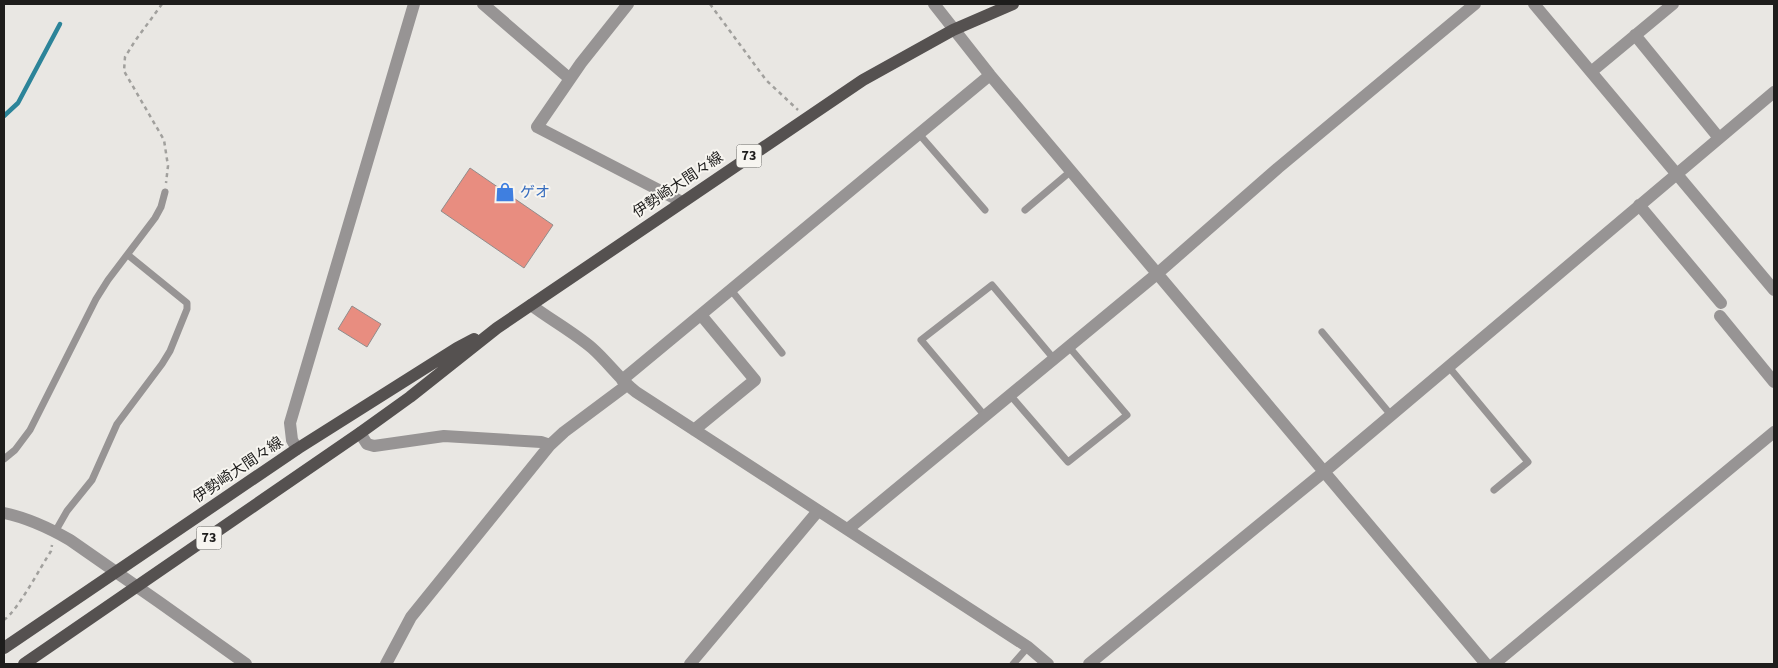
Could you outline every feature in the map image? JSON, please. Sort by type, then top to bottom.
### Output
[{"type":"main road","name":"伊勢崎大間々線","points":[[24,664],[360,433],[417,392],[496,328],[806,117],[862,80],[954,30],[1013,4]]},
{"type":"main road","name":"伊勢崎大間々線","points":[[4,648],[297,449],[457,348],[496,328]]},
{"type":"street","points":[[297,449],[292,440],[290,423],[414,4]]},
{"type":"street","points":[[482,4],[570,79]]},
{"type":"street","points":[[628,4],[570,79],[537,127],[682,202]]},
{"type":"street","points":[[934,4],[990,75],[1325,470],[1486,664]]},
{"type":"street","points":[[848,529],[1158,273],[1286,161],[1476,4]]},
{"type":"street","points":[[1534,4],[1774,290]]},
{"type":"street","points":[[1591,72],[1673,4]]},
{"type":"street","points":[[1635,35],[1719,138]]},
{"type":"street","points":[[386,664],[411,617],[550,445],[701,315],[990,75]]},
{"type":"street","points":[[1089,664],[1325,470],[1774,92]]},
{"type":"street","points":[[1639,205],[1721,303]]},
{"type":"street","points":[[531,305],[591,347],[610,364],[625,382],[694,430],[1028,647],[1048,664]]},
{"type":"street","points":[[694,430],[755,380],[701,315]]},
{"type":"street","points":[[1720,316],[1774,382]]},
{"type":"street","points":[[1494,664],[1774,432]]},
{"type":"street","points":[[360,433],[367,444],[374,446],[444,436],[541,442],[550,445]]},
{"type":"street","points":[[690,664],[818,511]]},
{"type":"street","points":[[4,513],[28,520],[56,532],[138,587],[246,664]]},
{"type":"lane","points":[[919,134],[985,210]]},
{"type":"lane","points":[[1025,210],[1071,171]]},
{"type":"lane","points":[[4,459],[15,450],[30,430],[96,299],[155,218],[161,207],[165,192]]},
{"type":"lane","points":[[56,532],[67,511],[92,480],[117,424],[170,351],[187,310],[187,303],[128,255]]},
{"type":"lane","points":[[985,416],[921,340],[992,285],[1054,359]]},
{"type":"lane","points":[[731,290],[782,353]]},
{"type":"lane","points":[[1322,332],[1390,415]]},
{"type":"lane","points":[[1010,395],[1068,462],[1127,415],[1069,347]]},
{"type":"lane","points":[[1448,366],[1528,462],[1494,490]]},
{"type":"lane","points":[[1014,664],[1028,647]]},
{"type":"path","points":[[162,4],[125,57],[124,71],[164,140],[168,166],[165,192]]},
{"type":"path","points":[[710,4],[766,80],[806,117]]},
{"type":"path","points":[[4,620],[10,616],[51,550],[56,532]]},
{"type":"building","points":[[470,168],[553,225],[524,268],[441,211]]},
{"type":"building","points":[[352,306],[381,324],[367,347],[338,329]]},
{"type":"waterway","points":[[4,116],[18,103],[60,24]]},
{"type":"place","name":"ゲオ","points":[[505,192]]}]
